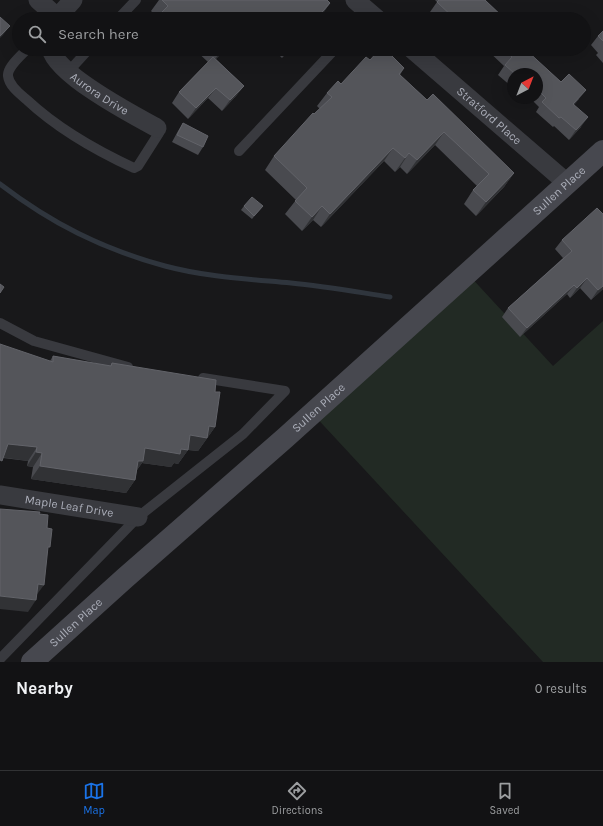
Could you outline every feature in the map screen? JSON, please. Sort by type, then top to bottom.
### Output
[{"type":"street","points":[[38,0],[50,12]]},
{"type":"street","points":[[62,12],[73,0]]},
{"type":"street","points":[[355,0],[366,12]]},
{"type":"street","name":"Aurora Drive","points":[[53,56],[68,72],[105,98],[157,128]]},
{"type":"street","name":"Stratford Place","points":[[420,56],[567,183]]},
{"type":"street","name":"Sullen Place","points":[[32,662],[125,578],[285,438],[603,151]]},
{"type":"street","name":"Maple Leaf Drive","points":[[0,495],[138,517]]},
{"type":"lane","points":[[125,12],[136,0]]},
{"type":"lane","points":[[21,56],[9,70],[9,80],[21,95],[37,110],[56,125],[86,144],[134,168],[138,166],[159,133],[157,128]]},
{"type":"lane","points":[[68,72],[83,56]]},
{"type":"lane","points":[[239,151],[328,56]]},
{"type":"lane","points":[[0,323],[34,341],[138,369]]},
{"type":"lane","points":[[0,660],[138,517],[243,434],[285,391],[196,377]]},
{"type":"shaded area","points":[[467,273],[553,366],[603,321],[603,662],[543,662],[312,413]]},
{"type":"building","points":[[162,0],[327,0],[330,3],[322,12],[162,12],[168,6]]},
{"type":"building","points":[[439,0],[485,0],[498,12],[448,12],[437,2]]},
{"type":"building","points":[[0,17],[10,26],[0,36]]},
{"type":"building","points":[[603,31],[603,41],[598,36]]},
{"type":"building","points":[[374,56],[392,56],[404,68],[399,74],[427,100],[433,94],[514,173],[486,202],[473,190],[489,174],[444,132],[417,160],[409,153],[405,158],[393,148],[330,214],[322,206],[312,217],[295,201],[307,188],[274,156],[313,113],[314,114],[332,97],[327,93],[338,81],[341,84],[366,57],[370,60]]},
{"type":"building","points":[[511,56],[533,56],[561,82],[569,74],[586,90],[573,104],[588,117],[576,130],[561,117],[559,118],[543,103],[546,98],[543,95],[543,68],[508,68],[505,65],[512,57]]},
{"type":"building","points":[[213,57],[244,86],[230,100],[216,88],[196,108],[179,92]]},
{"type":"building","points":[[183,123],[208,136],[203,147],[177,135]]},
{"type":"building","points":[[252,197],[263,206],[254,216],[244,206]]},
{"type":"building","points":[[597,208],[603,214],[603,286],[598,290],[587,278],[577,288],[574,285],[527,328],[508,308],[572,251],[562,240]]},
{"type":"building","points":[[0,284],[4,287],[0,293]]},
{"type":"building","points":[[0,344],[53,362],[53,356],[111,366],[112,363],[216,380],[215,392],[220,392],[215,427],[209,426],[207,438],[190,435],[188,450],[181,449],[180,454],[145,448],[143,461],[138,461],[135,480],[40,466],[42,453],[36,452],[37,447],[8,444],[2,461],[0,460]]},
{"type":"building","points":[[0,509],[40,512],[39,514],[48,515],[47,528],[52,529],[50,547],[48,547],[44,585],[38,584],[36,600],[0,596]]},
{"type":"waterway","points":[[0,184],[38,211],[78,233],[120,252],[165,266],[212,275],[316,286],[390,297]]}]
